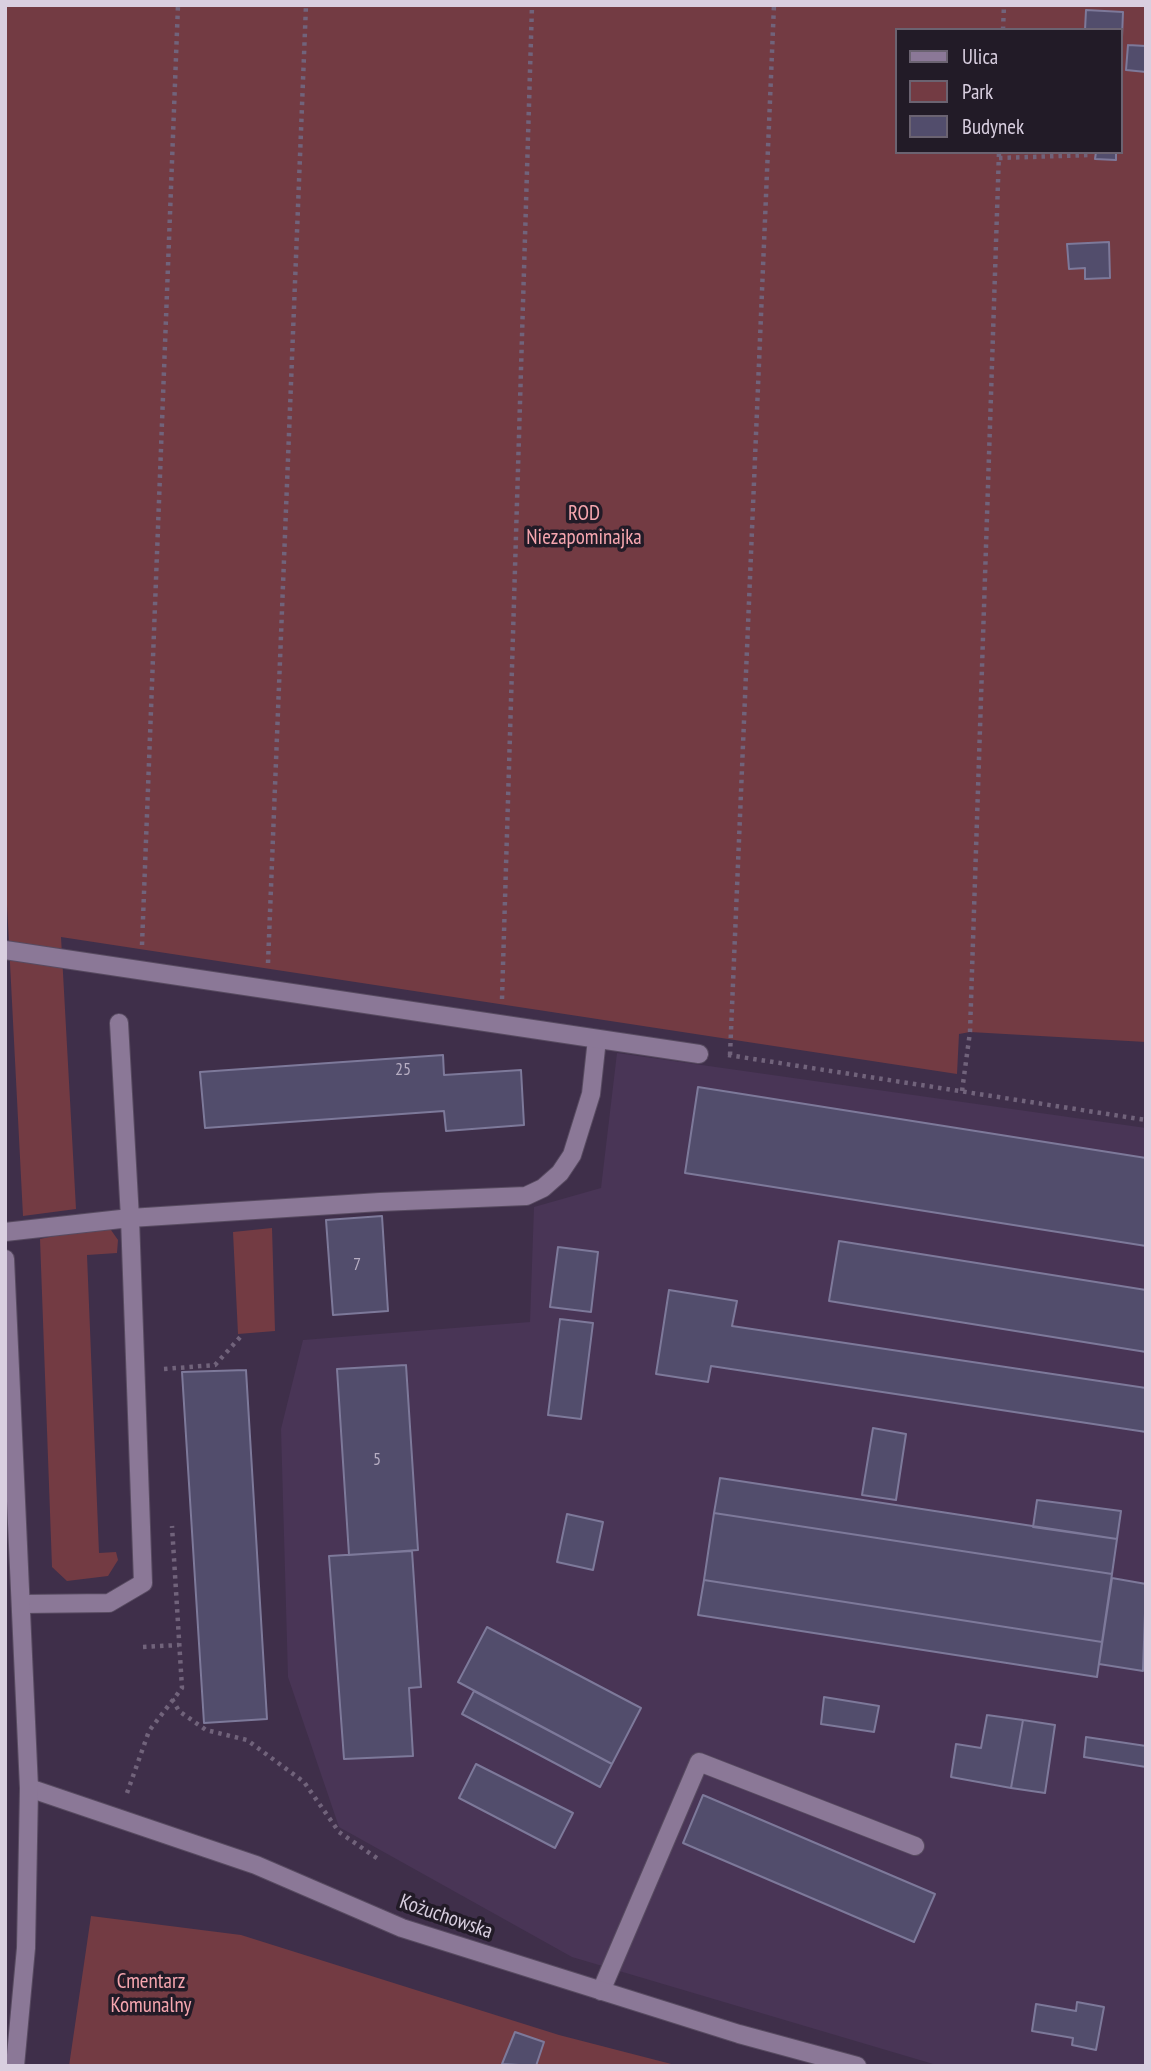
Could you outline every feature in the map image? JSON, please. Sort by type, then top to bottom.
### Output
[{"type":"street","points":[[5,950],[699,1054]]},
{"type":"street","points":[[22,1604],[108,1603],[143,1583],[130,1217],[119,1023]]},
{"type":"street","points":[[5,1232],[130,1217],[526,1196],[543,1188],[560,1174],[572,1155],[591,1094],[597,1039]]},
{"type":"street","points":[[5,1259],[11,1511],[22,1604],[29,1788],[26,1948],[12,2064]]},
{"type":"street","points":[[601,1991],[699,1762],[915,1846]]},
{"type":"street","name":"Kożuchowska","points":[[29,1788],[256,1865],[402,1928],[738,2034],[858,2066]]},
{"type":"path","points":[[141,970],[178,5]]},
{"type":"path","points":[[266,989],[306,5]]},
{"type":"path","points":[[501,1025],[532,5]]},
{"type":"path","points":[[730,1055],[774,5]]},
{"type":"path","points":[[1003,28],[1004,5]]},
{"type":"path","points":[[962,1091],[970,1032],[999,155],[1091,155]]},
{"type":"path","points":[[699,1054],[730,1055],[1146,1120]]},
{"type":"path","points":[[163,1383],[162,1369],[215,1365],[243,1334]]},
{"type":"path","points":[[118,1818],[149,1731],[182,1688],[172,1521]]},
{"type":"path","points":[[143,1647],[179,1645]]},
{"type":"path","points":[[173,1699],[179,1711],[206,1730],[247,1740],[304,1782],[338,1832],[381,1861]]},
{"type":"shaded area","points":[[617,1053],[1146,1128],[1146,2066],[940,2066],[572,1957],[339,1827],[288,1677],[281,1429],[303,1340],[530,1322],[534,1207],[601,1188]]},
{"type":"green space","name":"ROD Niezapominajka","points":[[5,5],[1146,5],[1146,1042],[970,1032],[959,1034],[957,1074],[61,937],[76,1209],[23,1216],[5,866]]},
{"type":"green space","points":[[94,1228],[111,1230],[118,1240],[117,1253],[87,1255],[99,1553],[116,1552],[118,1560],[108,1576],[67,1581],[52,1567],[40,1239]]},
{"type":"green space","points":[[272,1228],[275,1331],[238,1334],[233,1232]]},
{"type":"green space","name":"Cmentarz Komunalny","points":[[91,1916],[241,1935],[559,2035],[679,2066],[69,2066]]},
{"type":"building","points":[[1086,10],[1123,12],[1122,28],[1085,28]]},
{"type":"building","points":[[1128,45],[1146,46],[1146,72],[1126,70]]},
{"type":"building","points":[[1096,154],[1116,154],[1116,160],[1095,159]]},
{"type":"building","points":[[1109,242],[1110,278],[1085,279],[1085,268],[1069,269],[1067,244]]},
{"type":"building","points":[[443,1055],[444,1075],[521,1070],[524,1125],[446,1131],[444,1111],[205,1128],[200,1072]]},
{"type":"building","points":[[698,1087],[1146,1158],[1146,1246],[685,1173]]},
{"type":"building","points":[[382,1216],[388,1311],[333,1315],[326,1220]]},
{"type":"building","points":[[839,1241],[1146,1290],[1146,1352],[829,1301]]},
{"type":"building","points":[[558,1247],[598,1252],[591,1312],[550,1307]]},
{"type":"building","points":[[669,1290],[737,1301],[732,1326],[1146,1388],[1146,1432],[711,1366],[708,1382],[656,1374]]},
{"type":"building","points":[[560,1319],[593,1323],[581,1419],[548,1415]]},
{"type":"building","points":[[406,1365],[418,1550],[349,1555],[337,1369]]},
{"type":"building","points":[[246,1370],[267,1719],[204,1723],[182,1372]]},
{"type":"building","points":[[873,1428],[906,1434],[896,1500],[862,1495]]},
{"type":"building","points":[[720,1478],[1117,1539],[1112,1574],[714,1513]]},
{"type":"building","points":[[1037,1500],[1121,1511],[1117,1539],[1033,1527]]},
{"type":"building","points":[[714,1513],[1112,1574],[1102,1642],[704,1580]]},
{"type":"building","points":[[567,1514],[603,1522],[593,1570],[557,1562]]},
{"type":"building","points":[[412,1551],[421,1687],[409,1688],[413,1756],[344,1759],[329,1556]]},
{"type":"building","points":[[1112,1578],[1146,1584],[1143,1671],[1099,1664]]},
{"type":"building","points":[[704,1580],[1102,1642],[1097,1677],[698,1615]]},
{"type":"building","points":[[487,1627],[641,1708],[612,1764],[458,1682]]},
{"type":"building","points":[[474,1691],[612,1764],[600,1787],[462,1714]]},
{"type":"building","points":[[824,1697],[879,1706],[874,1732],[821,1724]]},
{"type":"building","points":[[987,1715],[1023,1720],[1011,1788],[951,1777],[956,1744],[981,1748]]},
{"type":"building","points":[[1023,1720],[1055,1725],[1045,1793],[1011,1788]]},
{"type":"building","points":[[1086,1737],[1146,1746],[1146,1767],[1084,1757]]},
{"type":"building","points":[[476,1764],[573,1813],[555,1848],[459,1798]]},
{"type":"building","points":[[703,1795],[935,1894],[914,1942],[683,1843]]},
{"type":"building","points":[[1077,2002],[1104,2007],[1096,2050],[1072,2045],[1073,2038],[1032,2031],[1036,2004],[1076,2011]]},
{"type":"building","points":[[515,2032],[544,2042],[536,2066],[502,2064]]}]
